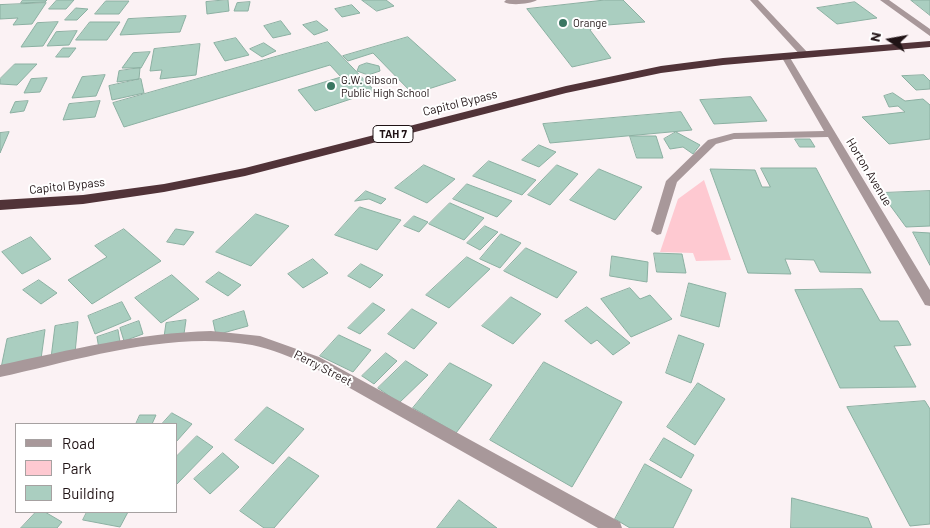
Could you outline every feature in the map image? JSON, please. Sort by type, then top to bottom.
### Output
[{"type":"highway","name":"Capitol Bypass","points":[[0,205],[94,198],[236,174],[646,72],[700,64],[930,44]]},
{"type":"street","points":[[508,2],[533,0]]},
{"type":"street","points":[[754,0],[805,54]]},
{"type":"street","points":[[884,0],[930,33]]},
{"type":"street","name":"Horton Avenue","points":[[785,56],[930,301]]},
{"type":"street","points":[[657,231],[672,181],[712,142],[734,136],[832,134]]},
{"type":"street","name":"Perry Street","points":[[0,371],[164,337],[205,336],[243,338],[280,347],[314,361],[614,528]]},
{"type":"green space","points":[[704,180],[731,260],[696,261],[693,253],[660,252],[678,199]]},
{"type":"building","points":[[23,0],[47,0],[45,2],[21,3]]},
{"type":"building","points":[[57,0],[74,0],[66,9],[49,9]]},
{"type":"building","points":[[228,0],[229,11],[207,14],[206,2]]},
{"type":"building","points":[[362,0],[386,0],[394,6],[377,11]]},
{"type":"building","points":[[605,0],[623,0],[645,22],[595,26],[590,30],[611,58],[572,67],[527,9]]},
{"type":"building","points":[[911,0],[930,0],[930,15]]},
{"type":"building","points":[[106,1],[129,1],[119,14],[95,14]]},
{"type":"building","points":[[250,2],[248,11],[234,11],[237,3]]},
{"type":"building","points":[[855,2],[877,18],[837,24],[817,8]]},
{"type":"building","points":[[46,3],[32,24],[13,25],[18,18],[0,19],[0,5]]},
{"type":"building","points":[[352,5],[360,13],[342,17],[335,9]]},
{"type":"building","points":[[76,8],[88,9],[77,20],[65,20]]},
{"type":"building","points":[[186,16],[180,32],[120,35],[128,19]]},
{"type":"building","points":[[281,21],[291,34],[273,38],[264,26]]},
{"type":"building","points":[[317,21],[328,30],[314,35],[303,25]]},
{"type":"building","points":[[58,22],[43,46],[21,47],[37,23]]},
{"type":"building","points":[[90,22],[120,22],[107,40],[76,40]]},
{"type":"building","points":[[77,31],[69,45],[47,46],[56,32]]},
{"type":"building","name":"G.W. Gibson Public High School","points":[[408,37],[456,80],[413,94],[373,53],[348,61],[343,56]]},
{"type":"building","points":[[236,38],[249,55],[225,61],[214,43]]},
{"type":"building","name":"G.W. Gibson Public High School","points":[[328,42],[375,91],[315,111],[298,90],[341,77],[330,65],[124,127],[113,103]]},
{"type":"building","points":[[264,43],[276,51],[262,57],[250,49]]},
{"type":"building","points":[[200,44],[196,75],[160,79],[162,70],[150,71],[154,49]]},
{"type":"building","points":[[63,48],[76,48],[69,57],[56,57]]},
{"type":"building","points":[[150,52],[141,68],[122,68],[133,53]]},
{"type":"building","name":"G.W. Gibson Public High School","points":[[367,63],[379,66],[380,71],[368,75],[357,71],[359,66]]},
{"type":"building","points":[[15,64],[37,64],[17,85],[0,84],[0,79]]},
{"type":"building","points":[[140,68],[139,79],[117,82],[119,71]]},
{"type":"building","points":[[105,75],[96,96],[72,98],[82,77]]},
{"type":"building","points":[[924,75],[930,81],[930,89],[916,90],[902,76]]},
{"type":"building","points":[[47,78],[40,92],[24,93],[31,79]]},
{"type":"building","points":[[141,79],[144,93],[112,100],[109,86]]},
{"type":"building","points":[[893,93],[905,101],[923,99],[930,105],[930,139],[889,144],[862,117],[905,112],[898,106],[889,107],[884,96]]},
{"type":"building","points":[[751,97],[767,121],[714,124],[700,100]]},
{"type":"building","points":[[28,101],[24,111],[10,113],[15,102]]},
{"type":"building","points":[[100,101],[95,117],[63,120],[69,104]]},
{"type":"building","points":[[681,112],[692,130],[550,143],[543,124]]},
{"type":"building","points":[[9,132],[0,153],[0,133]]},
{"type":"building","points":[[676,132],[700,145],[693,154],[683,147],[670,149],[664,139]]},
{"type":"building","points":[[630,136],[656,136],[663,158],[637,158]]},
{"type":"building","points":[[795,139],[810,139],[815,147],[800,147]]},
{"type":"building","points":[[539,145],[556,152],[539,167],[522,160]]},
{"type":"building","points":[[489,161],[536,180],[522,195],[473,176]]},
{"type":"building","points":[[424,165],[455,179],[427,203],[395,188]]},
{"type":"building","points":[[557,165],[578,174],[550,205],[528,195]]},
{"type":"building","points":[[761,168],[816,168],[871,273],[820,272],[814,260],[785,259],[791,274],[748,273],[710,169],[755,170],[762,187],[770,187]]},
{"type":"building","points":[[599,169],[642,187],[615,220],[570,200]]},
{"type":"building","points":[[467,184],[512,201],[497,217],[453,199]]},
{"type":"building","points":[[366,191],[386,199],[381,204],[369,199],[355,201]]},
{"type":"building","points":[[930,191],[930,226],[906,227],[881,193]]},
{"type":"building","points":[[450,203],[484,218],[464,240],[429,224]]},
{"type":"building","points":[[360,207],[401,220],[377,250],[335,235]]},
{"type":"building","points":[[256,214],[289,226],[251,266],[216,252]]},
{"type":"building","points":[[414,216],[428,222],[419,232],[404,226]]},
{"type":"building","points":[[485,226],[498,232],[480,250],[467,243]]},
{"type":"building","points":[[124,229],[161,261],[92,304],[68,280],[107,257],[95,246]]},
{"type":"building","points":[[176,229],[194,232],[184,245],[167,242]]},
{"type":"building","points":[[913,232],[930,233],[930,265]]},
{"type":"building","points":[[501,234],[521,243],[500,268],[480,259]]},
{"type":"building","points":[[31,237],[51,259],[22,274],[2,252]]},
{"type":"building","points":[[526,248],[577,272],[557,298],[504,271]]},
{"type":"building","points":[[654,253],[682,254],[686,273],[657,272]]},
{"type":"building","points":[[612,256],[648,262],[647,282],[610,276]]},
{"type":"building","points":[[467,257],[490,269],[449,308],[426,295]]},
{"type":"building","points":[[313,259],[328,273],[303,288],[288,274]]},
{"type":"building","points":[[361,264],[383,275],[370,288],[348,276]]},
{"type":"building","points":[[219,272],[241,285],[228,296],[206,282]]},
{"type":"building","points":[[172,275],[199,299],[161,323],[135,298]]},
{"type":"building","points":[[39,280],[57,293],[41,304],[23,290]]},
{"type":"building","points":[[689,283],[726,293],[719,327],[681,316]]},
{"type":"building","points":[[630,288],[640,299],[650,295],[672,319],[631,337],[601,299]]},
{"type":"building","points":[[862,289],[880,321],[898,321],[911,345],[894,346],[916,387],[840,388],[795,290]]},
{"type":"building","points":[[511,297],[541,314],[513,344],[482,326]]},
{"type":"building","points":[[122,302],[131,319],[95,334],[88,316]]},
{"type":"building","points":[[373,303],[385,310],[360,334],[348,328]]},
{"type":"building","points":[[587,307],[630,343],[613,355],[597,340],[591,344],[565,321]]},
{"type":"building","points":[[412,309],[437,323],[414,349],[388,334]]},
{"type":"building","points":[[244,311],[248,326],[216,335],[213,321]]},
{"type":"building","points":[[186,320],[184,334],[164,337],[166,323]]},
{"type":"building","points":[[139,321],[143,334],[124,341],[120,328]]},
{"type":"building","points":[[78,322],[75,353],[51,358],[55,326]]},
{"type":"building","points":[[45,330],[41,359],[1,368],[7,339]]},
{"type":"building","points":[[118,330],[120,342],[99,349],[97,337]]},
{"type":"building","points":[[339,335],[371,350],[353,372],[320,356]]},
{"type":"building","points":[[679,335],[704,344],[691,383],[666,373]]},
{"type":"building","points":[[386,353],[397,361],[374,384],[362,376]]},
{"type":"building","points":[[406,361],[428,375],[399,403],[378,388]]},
{"type":"building","points":[[544,362],[622,402],[572,487],[490,440]]},
{"type":"building","points":[[450,363],[492,385],[456,433],[413,408]]},
{"type":"building","points":[[698,383],[725,399],[695,445],[667,427]]},
{"type":"building","points":[[925,401],[930,409],[930,524],[910,526],[847,407]]},
{"type":"building","points":[[267,407],[304,429],[273,464],[235,440]]},
{"type":"building","points":[[172,413],[192,424],[178,440],[178,423],[163,423]]},
{"type":"building","points":[[140,415],[156,415],[152,423],[136,423]]},
{"type":"building","points":[[197,436],[213,447],[178,483],[178,455]]},
{"type":"building","points":[[664,438],[694,455],[681,478],[650,460]]},
{"type":"building","points":[[223,453],[239,467],[210,494],[194,479]]},
{"type":"building","points":[[289,457],[319,476],[274,528],[264,528],[240,511]]},
{"type":"building","points":[[645,464],[692,490],[673,528],[630,528],[615,519]]},
{"type":"building","points":[[792,498],[868,518],[872,528],[791,528]]},
{"type":"building","points":[[459,500],[497,528],[437,528]]},
{"type":"building","points":[[35,513],[47,513],[62,522],[57,528],[21,528]]},
{"type":"building","points":[[86,513],[127,513],[120,527],[83,520]]},
{"type":"place","name":"Orange","points":[[563,23]]},
{"type":"place","name":"G.W. Gibson Public High School","points":[[331,86]]}]
